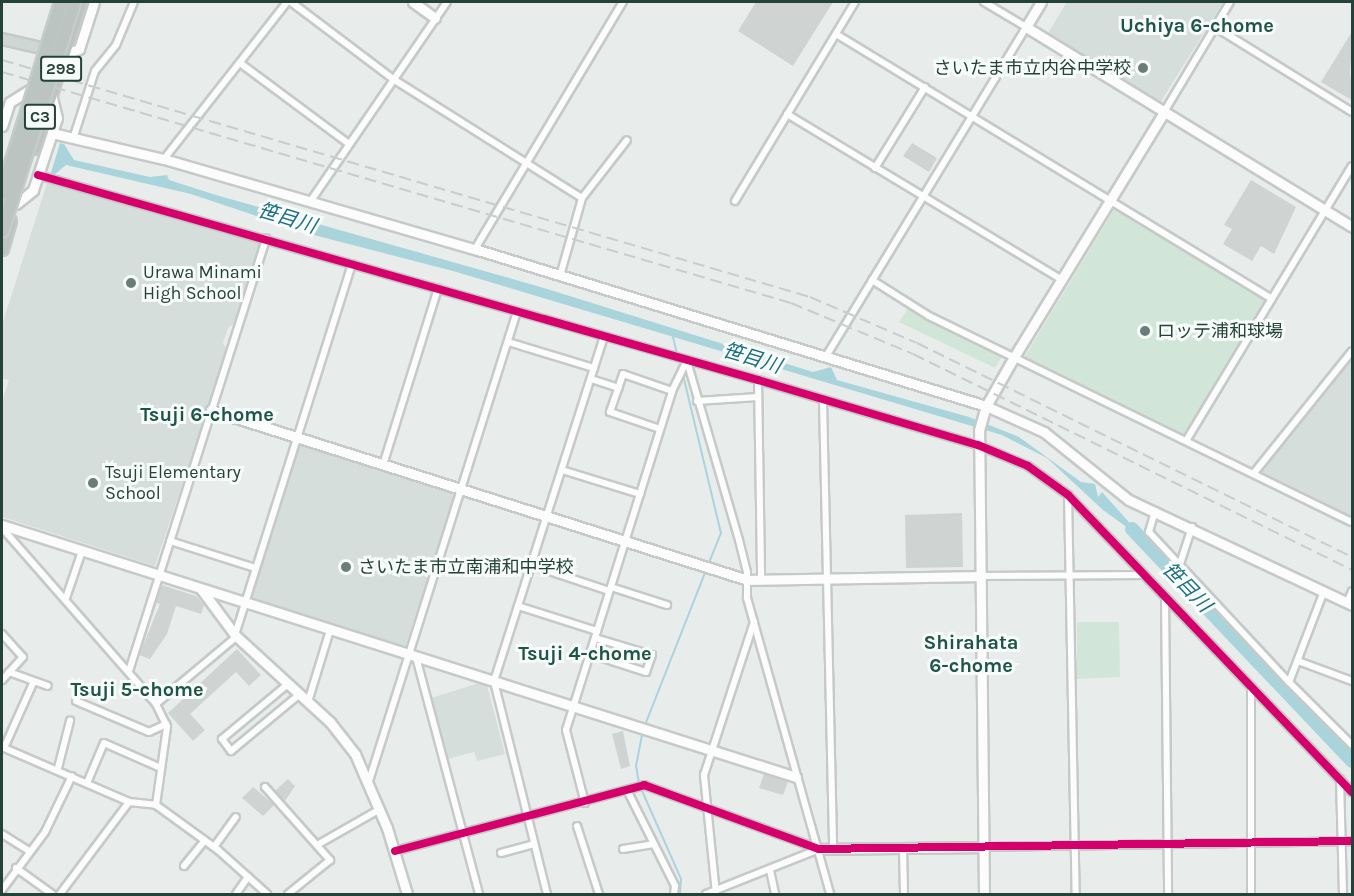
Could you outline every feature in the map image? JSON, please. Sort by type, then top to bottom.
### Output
[{"type":"highway","name":"C3","points":[[2,231],[56,66],[74,2]]},
{"type":"highway","points":[[56,66],[80,2]]},
{"type":"highway","name":"298","points":[[2,249],[16,204],[35,172],[47,136],[52,98],[80,2]]},
{"type":"highway","name":"C3","points":[[2,192],[56,3]]},
{"type":"highway","name":"298","points":[[2,180],[56,3]]},
{"type":"main road","points":[[2,39],[66,54]]},
{"type":"street","points":[[66,54],[79,49],[94,2]]},
{"type":"street","points":[[73,139],[95,71],[116,45],[135,2]]},
{"type":"street","points":[[164,159],[289,2],[393,79],[582,198]]},
{"type":"street","points":[[413,2],[435,18]]},
{"type":"street","points":[[309,203],[447,2]]},
{"type":"street","points":[[475,249],[528,165],[623,2]]},
{"type":"street","points":[[735,201],[855,2]]},
{"type":"street","points":[[984,2],[1353,227]]},
{"type":"street","points":[[825,358],[1041,2]]},
{"type":"street","points":[[984,894],[978,442],[985,409],[1014,357],[1230,2]]},
{"type":"street","points":[[1215,27],[1353,112]]},
{"type":"street","points":[[836,34],[1272,299]]},
{"type":"street","points":[[240,63],[350,144]]},
{"type":"street","points":[[876,168],[925,87]]},
{"type":"street","points":[[2,122],[10,102],[29,90]]},
{"type":"street","points":[[787,114],[1061,279]]},
{"type":"street","points":[[47,136],[73,139],[164,159],[309,203],[475,249],[985,409],[1044,432],[1119,494],[1192,526],[1350,604],[1353,591]]},
{"type":"street","points":[[560,276],[582,198],[627,140]]},
{"type":"street","points":[[1186,441],[1353,166]]},
{"type":"street","points":[[35,172],[758,380],[823,401],[978,442],[1028,466],[1068,495],[1353,792]]},
{"type":"street","points":[[129,671],[266,238]]},
{"type":"street","points":[[156,704],[235,636],[352,264]]},
{"type":"street","points":[[872,280],[930,316],[1353,522]]},
{"type":"street","points":[[383,465],[438,288]]},
{"type":"street","points":[[369,781],[413,656],[517,312]]},
{"type":"street","points":[[547,894],[494,681],[604,337]]},
{"type":"street","points":[[508,342],[594,368]]},
{"type":"street","points":[[1254,473],[1353,351]]},
{"type":"street","points":[[585,802],[566,730],[672,391],[687,361]]},
{"type":"street","points":[[687,361],[748,580],[747,598],[830,894]]},
{"type":"street","points":[[660,429],[610,412],[623,374],[672,391]]},
{"type":"street","points":[[591,379],[619,388]]},
{"type":"street","points":[[758,380],[761,580]]},
{"type":"street","points":[[697,401],[758,396]]},
{"type":"street","points":[[823,401],[833,849]]},
{"type":"street","points":[[211,410],[748,580],[1144,575]]},
{"type":"street","points":[[562,470],[640,494]]},
{"type":"street","points":[[1068,495],[1076,894]]},
{"type":"street","points":[[1155,511],[1149,532],[1289,682],[1353,745]]},
{"type":"street","points":[[2,526],[796,777]]},
{"type":"street","points":[[2,526],[156,704],[166,724],[156,805]]},
{"type":"street","points":[[1180,564],[1192,526]]},
{"type":"street","points":[[170,542],[255,568]]},
{"type":"street","points":[[66,598],[82,550]]},
{"type":"street","points":[[531,565],[667,605]]},
{"type":"street","points":[[201,589],[235,636],[300,694],[345,739],[369,781],[395,851],[407,894]]},
{"type":"street","points":[[1289,682],[1324,591]]},
{"type":"street","points":[[1165,597],[1168,894]]},
{"type":"street","points":[[518,606],[652,655],[646,672],[590,654]]},
{"type":"street","points":[[715,893],[704,775],[754,621]]},
{"type":"street","points":[[308,702],[330,630]]},
{"type":"street","points":[[2,634],[23,657],[2,680]]},
{"type":"street","points":[[413,656],[478,894]]},
{"type":"street","points":[[1298,661],[1353,681]]},
{"type":"street","points":[[9,672],[48,686]]},
{"type":"street","points":[[34,681],[3,748],[58,768],[129,802],[156,805],[214,847],[267,894]]},
{"type":"street","points":[[288,684],[222,739],[231,751],[300,694]]},
{"type":"street","points":[[1251,687],[1251,894]]},
{"type":"street","points":[[76,701],[149,732],[166,724]]},
{"type":"street","points":[[58,768],[70,721]]},
{"type":"street","points":[[87,783],[104,743],[161,768]]},
{"type":"street","points":[[2,890],[28,850],[45,832],[72,776]]},
{"type":"street","points":[[1340,780],[1343,894]]},
{"type":"street","points":[[395,851],[528,818],[644,784],[819,849],[1353,841]]},
{"type":"street","points":[[265,787],[330,860],[288,894]]},
{"type":"street","points":[[627,790],[675,886],[674,894]]},
{"type":"street","points":[[60,894],[129,802]]},
{"type":"street","points":[[316,845],[380,809]]},
{"type":"street","points":[[214,847],[236,817]]},
{"type":"street","points":[[577,826],[598,894]]},
{"type":"street","points":[[2,834],[28,850]]},
{"type":"street","points":[[184,866],[205,840]]},
{"type":"street","points":[[501,853],[534,844]]},
{"type":"street","points":[[623,849],[654,844]]},
{"type":"street","points":[[706,894],[715,893],[819,849]]},
{"type":"street","points":[[903,849],[904,894]]},
{"type":"street","points":[[16,868],[50,894]]},
{"type":"street","points":[[770,870],[775,894]]},
{"type":"street","points":[[236,894],[248,877]]},
{"type":"shaded area","name":"さいたま市立内谷中学校","points":[[1067,2],[1223,2],[1160,103],[1048,33]]},
{"type":"shaded area","name":"Urawa Minami High School","points":[[47,183],[260,243],[235,323],[228,328],[223,343],[227,349],[155,566],[2,517],[2,402],[9,380],[2,378],[2,325]]},
{"type":"shaded area","points":[[1352,351],[1352,522],[1254,473]]},
{"type":"shaded area","name":"さいたま市立南浦和中学校","points":[[299,445],[455,495],[405,647],[252,598]]},
{"type":"shaded area","points":[[479,683],[487,685],[505,754],[477,761],[474,752],[448,759],[431,698]]},
{"type":"green space","name":"ロッテ浦和球場","points":[[1115,208],[1265,300],[1184,437],[1024,358]]},
{"type":"green space","points":[[909,307],[1003,355],[995,368],[899,322]]},
{"type":"green space","points":[[1077,622],[1119,622],[1120,677],[1077,679]]},
{"type":"water","name":"笹目川","points":[[2,132],[64,144],[74,160],[150,177],[167,175],[169,180],[216,195],[544,288],[813,372],[831,367],[837,380],[969,417],[1019,437],[1081,482],[1095,484],[1098,497],[1102,492],[1146,541],[1103,510],[1047,458],[1002,435],[453,271],[310,234],[191,194],[66,165],[55,174],[2,159]]},
{"type":"pier","points":[[2,129],[60,143],[50,176],[2,162]]},
{"type":"building","points":[[756,2],[833,2],[793,66],[738,31]]},
{"type":"building","points":[[1353,30],[1350,72],[1353,101],[1321,82]]},
{"type":"building","points":[[912,143],[937,158],[929,172],[903,156]]},
{"type":"building","points":[[1251,180],[1296,207],[1274,254],[1261,246],[1252,261],[1223,244],[1232,229],[1224,225]]},
{"type":"building","points":[[962,513],[963,567],[906,568],[905,515]]},
{"type":"building","points":[[162,585],[196,596],[204,605],[201,614],[176,606],[167,634],[150,659],[139,655],[160,604],[156,603]]},
{"type":"building","points":[[237,649],[261,675],[249,686],[236,672],[190,714],[205,730],[193,741],[168,713]]},
{"type":"building","points":[[623,731],[630,766],[621,769],[612,734]]},
{"type":"building","points":[[764,774],[788,782],[783,795],[759,788]]},
{"type":"building","points":[[288,779],[295,786],[285,801],[275,791]]},
{"type":"building","points":[[253,787],[274,805],[263,816],[242,798]]},
{"type":"waterway","points":[[673,337],[677,355]]},
{"type":"waterway","points":[[683,375],[721,533],[709,563]]},
{"type":"waterway","name":"笹目川","points":[[1132,529],[1352,761]]},
{"type":"waterway","points":[[645,725],[707,568]]},
{"type":"waterway","points":[[643,730],[636,765],[639,784],[681,879],[680,894]]},
{"type":"railway","points":[[2,60],[810,297],[917,343],[1352,557]]},
{"type":"railway","points":[[2,72],[791,303],[913,354],[1352,570]]},
{"type":"cycle path","points":[[38,175],[758,380],[978,445],[1028,466],[1068,495],[1352,792]]},
{"type":"cycle path","points":[[395,851],[644,785],[819,849],[1352,841]]},
{"type":"place","name":"さいたま市立内谷中学校","points":[[1143,68]]},
{"type":"place","name":"Urawa Minami High School","points":[[131,283]]},
{"type":"place","name":"ロッテ浦和球場","points":[[1145,331]]},
{"type":"place","name":"Tsuji Elementary School","points":[[93,483]]},
{"type":"place","name":"さいたま市立南浦和中学校","points":[[346,567]]},
{"type":"district","name":"Uchiya 6-chome","points":[[1197,25]]},
{"type":"district","name":"Tsuji 6-chome","points":[[207,414]]},
{"type":"district","name":"Tsuji 4-chome","points":[[585,653]]},
{"type":"district","name":"Shirahata 6-chome","points":[[971,654]]},
{"type":"district","name":"Tsuji 5-chome","points":[[137,689]]}]
